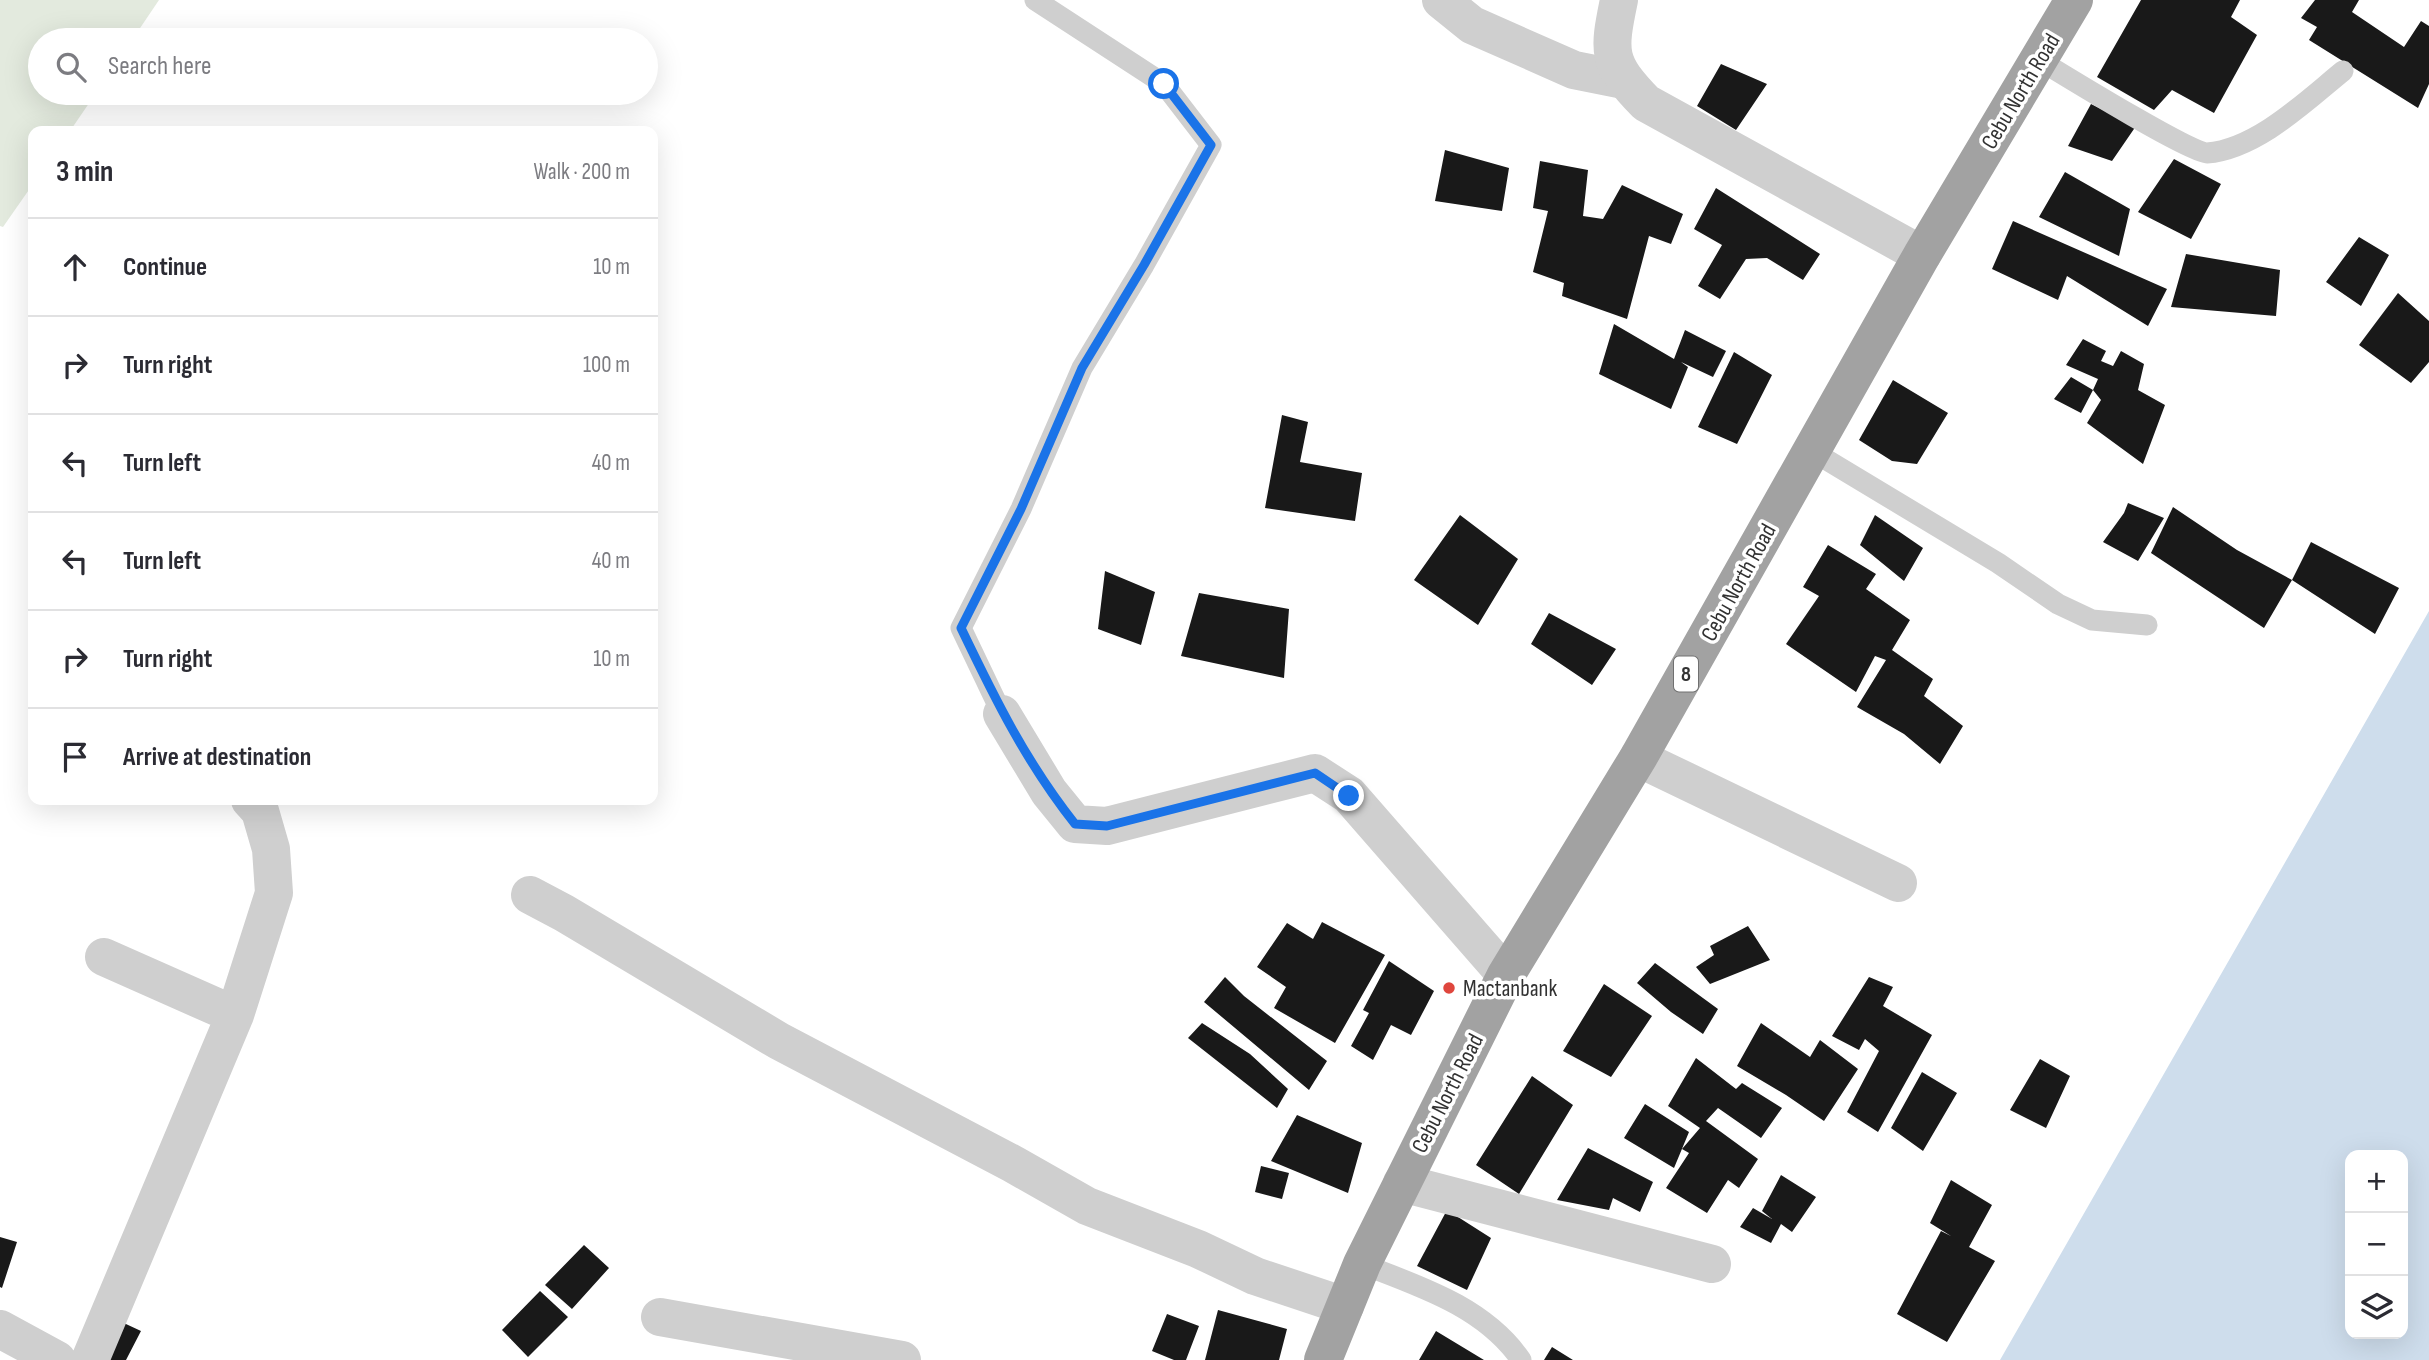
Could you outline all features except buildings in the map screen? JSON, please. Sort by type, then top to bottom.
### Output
[{"type":"highway","name":"Cebu North Road","points":[[1323,1360],[1362,1264],[1506,975],[1639,758],[1922,255],[2074,0]]},
{"type":"street","points":[[1441,0],[1472,25],[1574,69],[1624,80]]},
{"type":"street","points":[[1619,0],[1612,35],[1612,56],[1624,80],[1646,103],[1922,255]]},
{"type":"street","points":[[1002,714],[1049,792],[1075,824],[1107,826],[1315,773],[1349,796],[1506,975]]},
{"type":"street","points":[[1639,758],[1898,883]]},
{"type":"street","points":[[90,1360],[235,1015],[274,893],[271,849],[260,811],[255,805]]},
{"type":"street","points":[[530,895],[779,1041],[1087,1206],[1198,1249],[1255,1276],[1345,1306]]},
{"type":"street","points":[[104,957],[235,1015]]},
{"type":"street","points":[[1402,1182],[1712,1264]]},
{"type":"street","points":[[660,1317],[902,1360]]},
{"type":"street","points":[[0,1329],[57,1360]]},
{"type":"lane","points":[[1002,714],[961,628],[1021,509],[1082,368],[1211,145],[1164,84],[1035,0]]},
{"type":"lane","points":[[2039,60],[2173,139],[2205,153],[2245,143],[2288,116],[2343,71]]},
{"type":"lane","points":[[1812,452],[1998,564],[2058,604],[2092,620],[2147,625]]},
{"type":"lane","points":[[1362,1264],[1437,1293],[1490,1327],[1512,1347],[1521,1360]]},
{"type":"shaded area","points":[[0,0],[159,0],[140,28],[28,28],[28,105],[88,105],[73,126],[28,126],[28,191],[3,227],[0,226]]},
{"type":"water","points":[[2429,611],[2429,1360],[2000,1360]]},
{"type":"place","name":"Mactanbank","points":[[1449,988]]},
{"type":"route","points":[[1164,84],[1211,145],[1082,368],[1021,509],[961,628],[1002,714],[1049,792],[1075,824],[1107,826],[1315,773],[1349,796]]}]
